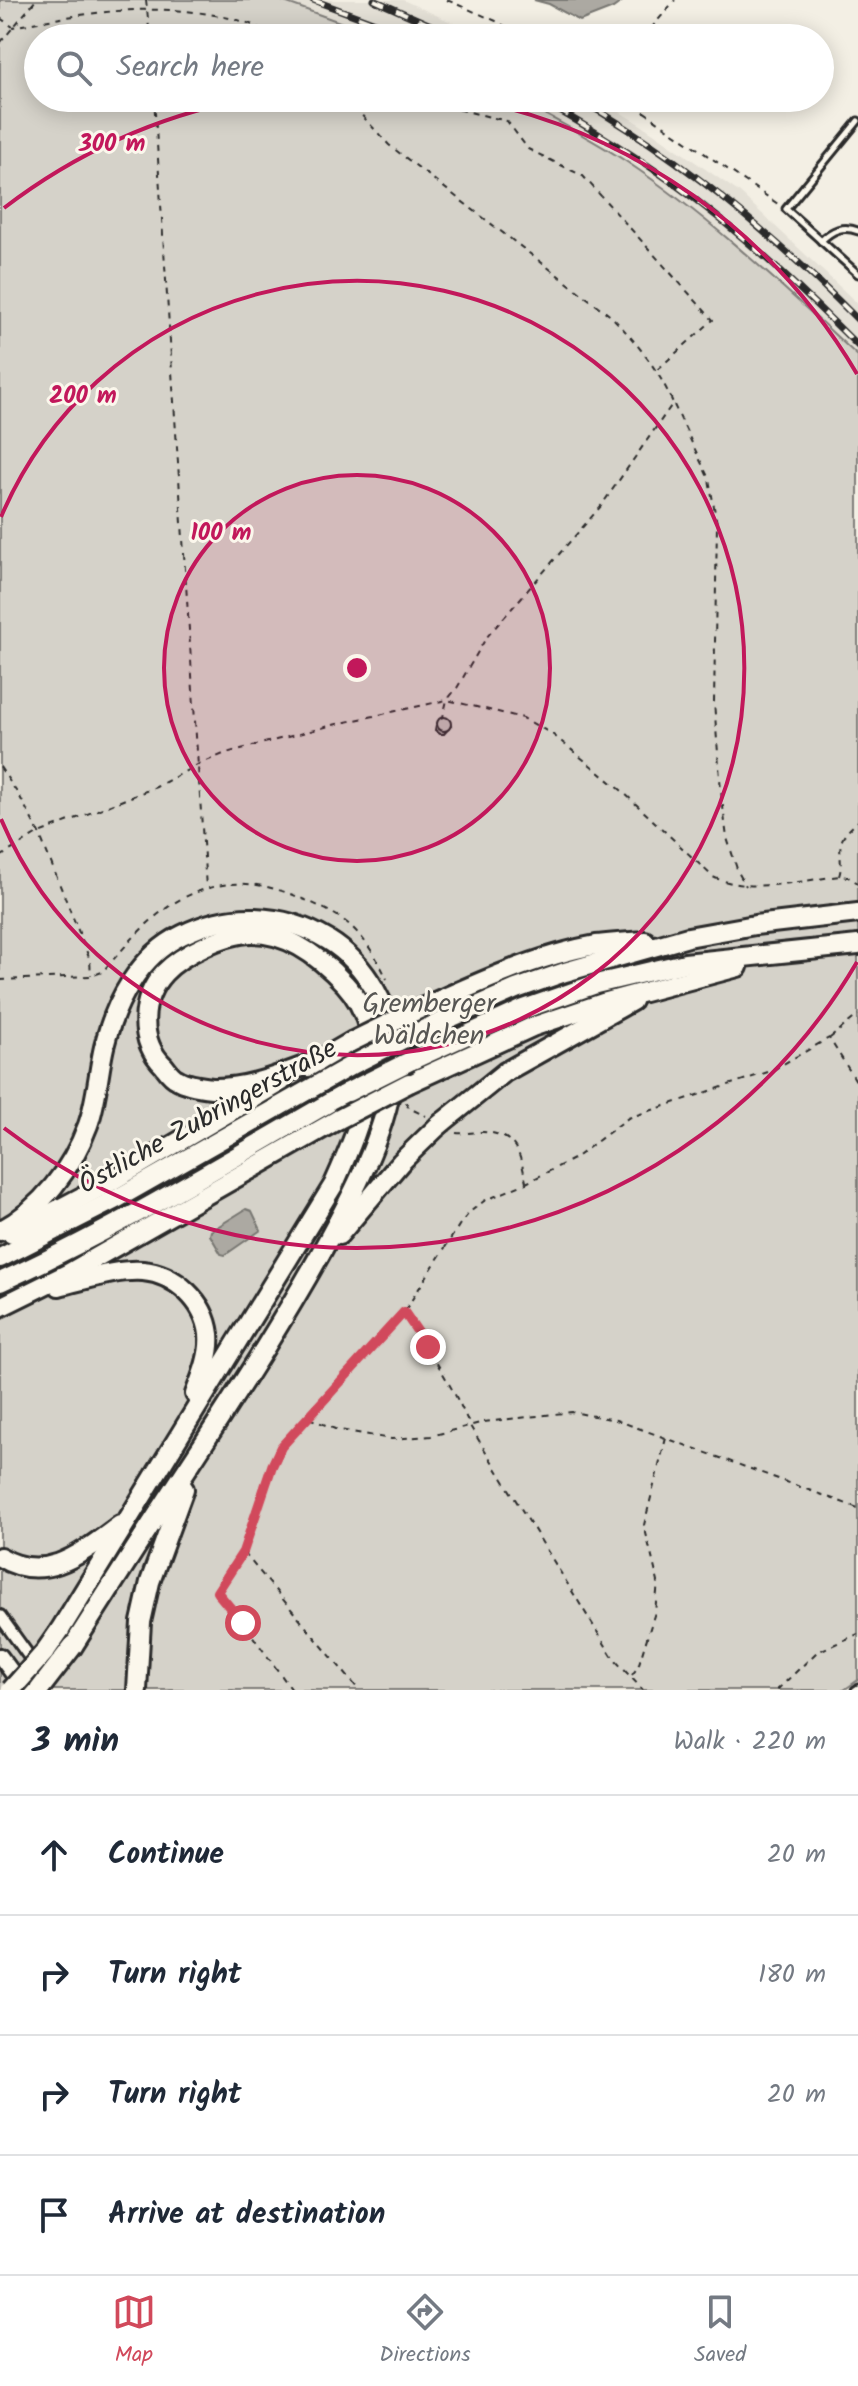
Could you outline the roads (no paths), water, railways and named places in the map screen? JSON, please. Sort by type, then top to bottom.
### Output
[{"type":"highway","name":"Östliche Zubringerstraße","points":[[0,1258],[118,1198],[352,1065],[516,989],[688,937],[755,925],[853,914]]},
{"type":"highway","points":[[0,1231],[28,1211],[58,1182],[88,1124],[114,1016],[134,976],[155,953],[179,936],[213,921],[255,916],[299,924],[331,941],[368,978],[391,1031],[394,1057],[380,1128],[361,1178],[317,1261],[198,1453],[73,1646],[39,1690]]},
{"type":"highway","points":[[11,1690],[60,1630],[334,1184],[363,1112],[372,1038],[363,1009],[352,992],[313,954],[284,939],[251,933],[191,952],[164,973],[146,1006],[145,1033],[157,1059],[177,1079],[210,1088],[247,1085],[318,1061]]},
{"type":"highway","points":[[0,1240],[110,1182],[351,1042],[465,988],[595,945],[688,937]]},
{"type":"highway","name":"Östliche Zubringerstraße","points":[[0,1282],[126,1219],[348,1092],[524,1009],[596,984],[685,963],[855,945]]},
{"type":"highway","points":[[0,1307],[33,1292],[339,1119],[532,1027],[603,1003],[792,952]]},
{"type":"highway","points":[[317,1261],[401,1162],[440,1124],[505,1072],[652,990]]},
{"type":"highway","points":[[33,1292],[106,1275],[143,1271],[171,1278],[192,1296],[204,1315],[209,1335],[204,1366],[185,1423]]},
{"type":"highway","points":[[137,1690],[141,1622],[150,1582],[198,1453]]},
{"type":"highway","points":[[0,1557],[13,1565],[36,1569],[58,1564],[81,1553],[128,1519]]},
{"type":"main road","points":[[0,1656],[25,1690]]},
{"type":"street","points":[[0,1616],[53,1690]]},
{"type":"lane","points":[[858,121],[786,209],[858,274]]},
{"type":"lane","points":[[821,241],[839,228],[858,231]]},
{"type":"railway","points":[[313,0],[378,24]]},
{"type":"railway","points":[[374,0],[428,24]]},
{"type":"railway","points":[[561,112],[623,149],[698,201],[769,261],[858,346]]},
{"type":"railway","points":[[601,112],[725,199],[793,257],[858,320]]},
{"type":"park label","name":"Gremberger Wäldchen","points":[[429,1018]]}]
